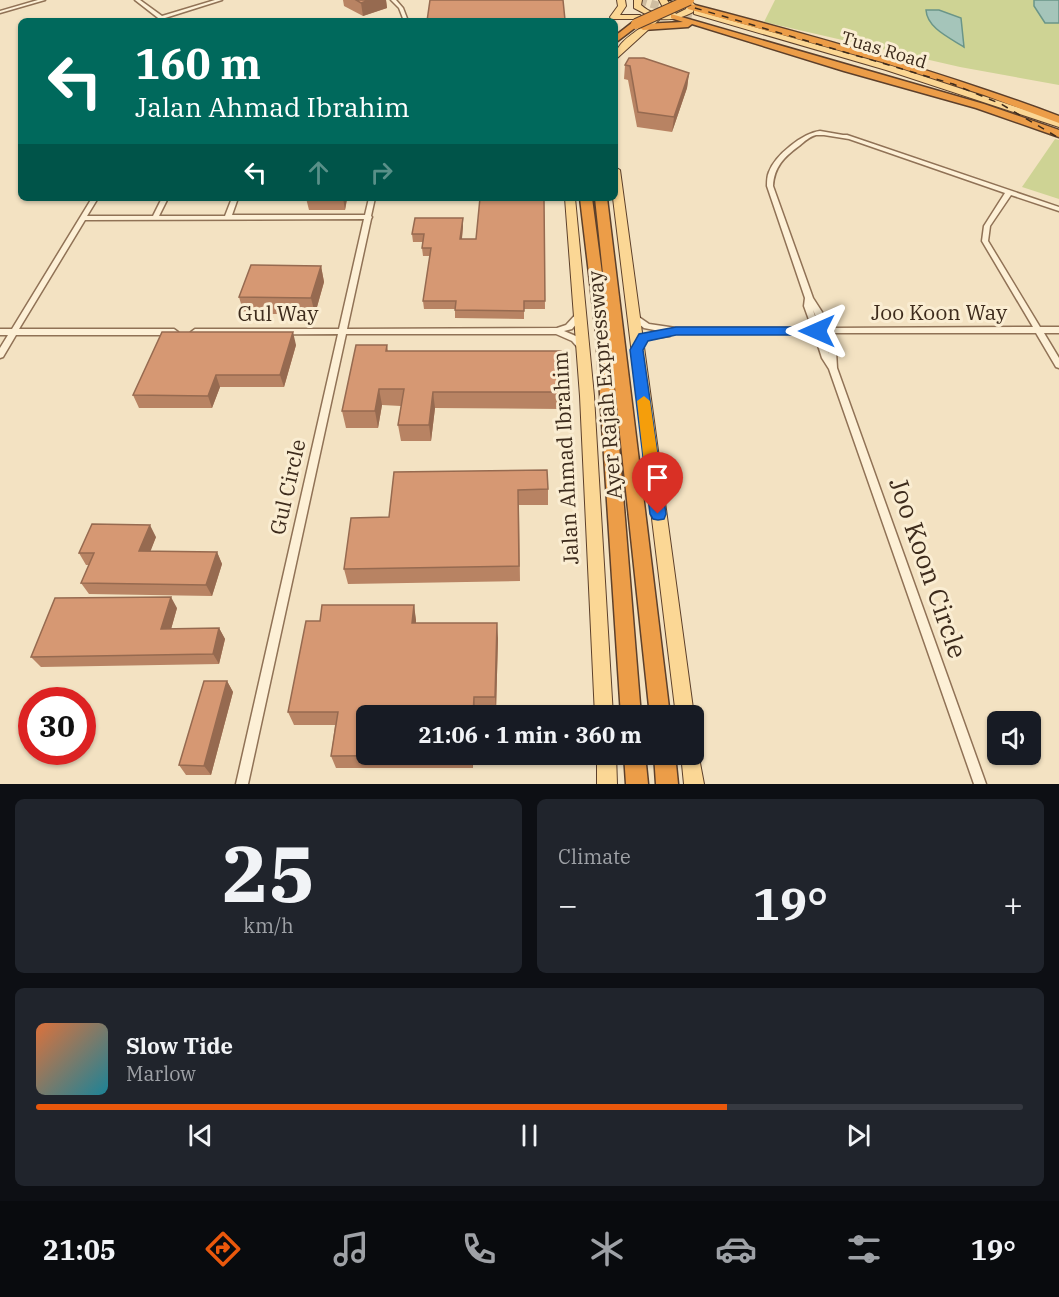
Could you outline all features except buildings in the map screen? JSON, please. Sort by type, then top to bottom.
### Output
[{"type":"highway","points":[[618,38],[672,0]]},
{"type":"highway","points":[[618,27],[691,7],[705,0]]},
{"type":"highway","points":[[716,1],[716,6],[720,10],[741,20]]},
{"type":"highway","points":[[691,7],[943,78],[1059,122]]},
{"type":"highway","points":[[674,16],[980,106],[1059,134]]},
{"type":"highway","points":[[635,24],[709,26]]},
{"type":"highway","name":"Ayer Rajah Expressway","points":[[586,201],[603,333],[630,705]]},
{"type":"highway","name":"Ayer Rajah Expressway","points":[[601,201],[659,705]]},
{"type":"highway","points":[[608,201],[609,262]]},
{"type":"highway","points":[[635,765],[637,784]]},
{"type":"highway","points":[[665,765],[667,784]]},
{"type":"main road","points":[[612,18],[622,6],[621,0]]},
{"type":"main road","points":[[627,0],[637,3],[644,12],[660,16],[686,13],[691,7]]},
{"type":"main road","points":[[657,0],[661,9],[660,16]]},
{"type":"main road","points":[[663,0],[669,12],[674,16]]},
{"type":"main road","points":[[613,18],[637,3]]},
{"type":"main road","name":"Tuas Road","points":[[691,7],[786,42],[980,106]]},
{"type":"main road","name":"Tuas Road","points":[[691,7],[1059,122]]},
{"type":"main road","points":[[618,53],[635,24],[660,16]]},
{"type":"main road","points":[[618,18],[637,17],[643,23],[635,24]]},
{"type":"main road","points":[[618,194],[684,705]]},
{"type":"main road","name":"Jalan Ahmad Ibrahim","points":[[570,201],[584,349],[603,705]]},
{"type":"main road","points":[[606,765],[607,784]]},
{"type":"main road","points":[[691,765],[694,784]]},
{"type":"street","points":[[0,12],[43,0]]},
{"type":"street","points":[[137,0],[162,18]]},
{"type":"street","points":[[166,18],[220,0]]},
{"type":"street","points":[[393,0],[405,18]]},
{"type":"street","name":"Joo Koon Circle","points":[[980,784],[833,368],[826,358],[821,331],[808,306],[809,298],[770,186],[772,171],[776,162],[790,148],[813,133],[824,133],[848,138],[1059,208]]},
{"type":"street","points":[[1010,192],[987,226],[985,242],[1059,365]]},
{"type":"street","points":[[0,355],[93,201]]},
{"type":"street","points":[[155,218],[164,201]]},
{"type":"street","points":[[228,217],[234,201]]},
{"type":"street","name":"Gul Circle","points":[[242,784],[372,201]]},
{"type":"street","points":[[82,218],[369,217]]},
{"type":"street","points":[[557,331],[569,327],[581,314]]},
{"type":"street","name":"Joo Koon Way","points":[[633,314],[647,327],[676,331],[1059,330]]},
{"type":"street","points":[[557,331],[575,339],[584,349]]},
{"type":"street","name":"Gul Way","points":[[0,332],[557,331]]},
{"type":"street","name":"Joo Koon Way","points":[[637,350],[644,337],[676,331]]},
{"type":"green space","points":[[775,0],[1059,0],[1059,85],[960,67],[764,22]]},
{"type":"green space","points":[[1055,139],[1059,140],[1059,199],[1022,187]]},
{"type":"water","points":[[1034,0],[1059,0],[1059,23],[1045,23],[1034,6]]},
{"type":"water","points":[[926,10],[939,10],[961,18],[964,47],[935,27],[930,22]]},
{"type":"tunnel","points":[[639,0],[692,16]]},
{"type":"railway","points":[[668,0],[953,84],[1001,104],[1059,138]]},
{"type":"slow traffic","points":[[644,401],[653,472]]},
{"type":"route","points":[[658,514],[637,350],[639,342],[650,335],[676,331],[817,331]]}]
